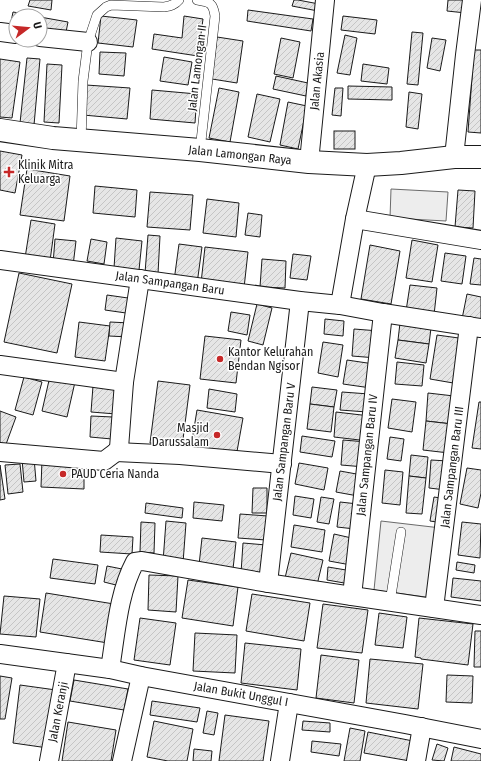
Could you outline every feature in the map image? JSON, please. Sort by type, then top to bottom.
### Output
[{"type":"street","name":"Jalan Akasia","points":[[309,162],[325,0]]},
{"type":"street","points":[[454,157],[472,0]]},
{"type":"street","points":[[48,38],[88,42]]},
{"type":"street","name":"Jalan Lamongan Raya","points":[[0,130],[81,141],[200,150],[309,162],[367,165],[454,157],[481,157]]},
{"type":"street","points":[[340,305],[355,218],[367,165]]},
{"type":"street","points":[[355,218],[481,240]]},
{"type":"street","name":"Jalan Sampangan Baru","points":[[1,265],[140,279],[340,305],[475,327]]},
{"type":"street","points":[[0,452],[104,461],[116,452],[118,448],[124,382],[140,279]]},
{"type":"street","name":"Jalan Sampangan Baru V","points":[[268,583],[300,301]]},
{"type":"street","name":"Jalan Sampangan Baru IV","points":[[352,596],[383,313]]},
{"type":"street","name":"Jalan Sampangan Baru III","points":[[434,608],[475,327]]},
{"type":"street","points":[[0,365],[124,382]]},
{"type":"street","points":[[116,452],[180,455],[282,464]]},
{"type":"street","points":[[110,669],[122,598],[130,572],[135,562],[142,561],[268,583],[481,615]]},
{"type":"street","name":"Jalan Bukit Unggul I","points":[[0,654],[110,669],[481,739]]},
{"type":"street","name":"Jalan Keranji","points":[[49,761],[67,663]]},
{"type":"street","points":[[122,761],[141,676]]},
{"type":"street","points":[[280,761],[289,703]]},
{"type":"street","points":[[416,761],[422,727]]},
{"type":"lane","points":[[81,141],[83,81],[88,42],[97,15],[106,7],[111,5],[117,4],[153,8],[171,6],[179,0]]},
{"type":"lane","name":"Jalan Lamongan II","points":[[197,0],[208,2],[214,7],[215,16],[207,75],[200,150]]},
{"type":"lane","points":[[390,602],[401,532]]},
{"type":"shaded area","points":[[391,189],[448,192],[446,221],[390,218]]},
{"type":"shaded area","points":[[381,521],[441,528],[433,598],[374,590]]},
{"type":"building","points":[[30,0],[52,0],[51,10],[48,9],[48,8],[28,6]]},
{"type":"building","points":[[294,0],[319,4],[318,11],[292,6]]},
{"type":"building","points":[[448,0],[467,0],[466,13],[447,11]]},
{"type":"building","points":[[248,10],[313,19],[311,31],[247,21]]},
{"type":"building","points":[[101,16],[137,20],[133,47],[98,43]]},
{"type":"building","points":[[184,16],[203,19],[198,56],[152,49],[154,34],[182,38]]},
{"type":"building","points":[[343,16],[377,20],[375,34],[341,30]]},
{"type":"building","points":[[48,18],[68,22],[66,32],[48,29]]},
{"type":"building","points":[[412,32],[423,33],[418,85],[407,84]]},
{"type":"building","points":[[345,35],[357,38],[350,75],[337,73]]},
{"type":"building","points":[[217,37],[243,41],[237,83],[212,79]]},
{"type":"building","points":[[281,38],[300,42],[293,78],[274,74]]},
{"type":"building","points":[[432,38],[446,40],[440,71],[427,68]]},
{"type":"building","points":[[474,50],[481,50],[481,133],[468,132]]},
{"type":"building","points":[[100,52],[126,53],[124,76],[99,74]]},
{"type":"building","points":[[164,57],[192,62],[188,85],[160,81]]},
{"type":"building","points":[[27,58],[40,59],[34,125],[20,123]]},
{"type":"building","points":[[0,59],[20,62],[12,118],[0,117]]},
{"type":"building","points":[[47,64],[62,65],[59,123],[44,122]]},
{"type":"building","points":[[363,64],[389,68],[387,84],[361,81]]},
{"type":"building","points":[[276,76],[308,83],[306,96],[273,89]]},
{"type":"building","points":[[86,85],[130,88],[127,119],[83,115]]},
{"type":"building","points":[[348,86],[392,87],[392,100],[348,99]]},
{"type":"building","points":[[219,88],[239,92],[230,142],[209,138]]},
{"type":"building","points":[[335,88],[343,88],[341,116],[332,115]]},
{"type":"building","points":[[152,90],[197,94],[195,123],[150,119]]},
{"type":"building","points":[[409,92],[422,94],[418,129],[406,127]]},
{"type":"building","points":[[257,94],[280,99],[270,142],[248,137]]},
{"type":"building","points":[[288,102],[307,106],[298,149],[280,145]]},
{"type":"building","points":[[334,131],[355,131],[355,149],[334,149]]},
{"type":"building","name":"Klinik Mitra Keluarga","points":[[0,151],[22,155],[15,193],[0,190]]},
{"type":"building","points":[[27,169],[70,176],[64,221],[20,215]]},
{"type":"building","points":[[95,186],[137,190],[135,217],[93,213]]},
{"type":"building","points":[[458,190],[475,191],[473,228],[455,227]]},
{"type":"building","points":[[150,192],[193,195],[190,230],[147,227]]},
{"type":"building","points":[[207,199],[239,203],[236,237],[203,233]]},
{"type":"building","points":[[248,213],[262,215],[260,237],[245,235]]},
{"type":"building","points":[[31,220],[55,224],[50,261],[25,258]]},
{"type":"building","points":[[148,235],[160,236],[158,274],[145,273]]},
{"type":"building","points":[[116,238],[142,241],[139,270],[114,268]]},
{"type":"building","points":[[55,239],[76,241],[73,266],[53,264]]},
{"type":"building","points":[[91,239],[107,242],[104,264],[87,261]]},
{"type":"building","points":[[412,240],[438,245],[432,282],[406,278]]},
{"type":"building","points":[[179,244],[202,247],[197,284],[174,281]]},
{"type":"building","points":[[370,245],[400,251],[391,304],[361,299]]},
{"type":"building","points":[[205,247],[248,252],[244,288],[201,283]]},
{"type":"building","points":[[445,253],[466,256],[462,284],[441,281]]},
{"type":"building","points":[[293,254],[311,256],[307,280],[290,278]]},
{"type":"building","points":[[474,258],[481,259],[481,285],[470,284]]},
{"type":"building","points":[[262,259],[286,261],[285,288],[260,287]]},
{"type":"building","points":[[19,273],[72,284],[57,353],[4,342]]},
{"type":"building","points":[[410,285],[437,288],[434,315],[406,311]]},
{"type":"building","points":[[467,294],[481,297],[481,323],[462,319]]},
{"type":"building","points":[[107,295],[135,299],[133,314],[105,310]]},
{"type":"building","points":[[257,304],[272,308],[263,345],[248,341]]},
{"type":"building","points":[[231,312],[250,315],[247,335],[228,331]]},
{"type":"building","points":[[325,319],[344,321],[343,336],[324,334]]},
{"type":"building","points":[[79,322],[110,326],[105,361],[75,357]]},
{"type":"building","points":[[110,322],[130,323],[129,337],[109,336]]},
{"type":"building","points":[[400,323],[431,328],[429,344],[398,340]]},
{"type":"building","points":[[354,329],[379,331],[377,358],[352,356]]},
{"type":"building","points":[[437,335],[466,339],[459,384],[430,379]]},
{"type":"building","name":"Kantor Kelurahan Bendan Ngisor","points":[[205,336],[241,340],[236,383],[200,379]]},
{"type":"building","points":[[398,340],[429,344],[426,363],[395,358]]},
{"type":"building","points":[[323,342],[343,345],[338,377],[318,373]]},
{"type":"building","points":[[347,360],[374,364],[371,388],[343,384]]},
{"type":"building","points":[[397,362],[424,365],[422,386],[395,384]]},
{"type":"building","points":[[50,376],[75,382],[67,417],[42,411]]},
{"type":"building","points":[[24,377],[42,382],[33,415],[15,410]]},
{"type":"building","points":[[158,381],[190,385],[182,447],[150,443]]},
{"type":"building","points":[[93,386],[118,389],[116,414],[91,412]]},
{"type":"building","points":[[312,387],[337,390],[334,407],[310,404]]},
{"type":"building","points":[[209,389],[237,394],[235,412],[207,408]]},
{"type":"building","points":[[342,392],[369,394],[367,412],[340,410]]},
{"type":"building","points":[[428,393],[454,396],[452,424],[426,421]]},
{"type":"building","points":[[392,399],[416,402],[412,432],[388,428]]},
{"type":"building","points":[[479,402],[481,402],[481,449],[472,448]]},
{"type":"building","points":[[310,404],[334,407],[331,432],[307,429]]},
{"type":"building","name":"Masjid Darussalam","points":[[197,410],[243,418],[236,457],[190,453]]},
{"type":"building","points":[[0,411],[16,417],[5,447],[0,445]]},
{"type":"building","points":[[336,412],[370,416],[368,441],[334,437]]},
{"type":"building","points":[[91,416],[113,417],[112,439],[90,437]]},
{"type":"building","points":[[426,421],[452,424],[449,453],[423,450]]},
{"type":"building","points":[[302,436],[335,441],[332,457],[300,452]]},
{"type":"building","points":[[390,437],[404,439],[401,461],[387,459]]},
{"type":"building","points":[[343,440],[367,442],[365,467],[341,465]]},
{"type":"building","points":[[411,455],[428,457],[426,478],[409,476]]},
{"type":"building","points":[[34,458],[36,481],[24,482],[22,459]]},
{"type":"building","name":"PAUD Ceria Nanda","points":[[42,460],[84,461],[84,489],[41,487]]},
{"type":"building","points":[[431,460],[448,461],[446,490],[429,488]]},
{"type":"building","points":[[299,463],[328,468],[324,490],[295,484]]},
{"type":"building","points":[[20,464],[23,492],[8,494],[5,465]]},
{"type":"building","points":[[0,465],[5,499],[0,500]]},
{"type":"building","points":[[467,468],[481,470],[481,493],[478,508],[460,504]]},
{"type":"building","points":[[385,470],[403,472],[400,505],[382,503]]},
{"type":"building","points":[[340,471],[362,475],[358,496],[336,492]]},
{"type":"building","points":[[409,476],[426,478],[422,514],[406,513]]},
{"type":"building","points":[[253,488],[267,488],[267,513],[252,513]]},
{"type":"building","points":[[295,496],[314,499],[311,518],[293,515]]},
{"type":"building","points":[[321,497],[334,499],[329,524],[317,522]]},
{"type":"building","points":[[434,497],[447,499],[443,523],[430,521]]},
{"type":"building","points":[[194,502],[224,505],[222,521],[193,518]]},
{"type":"building","points":[[340,502],[358,504],[355,529],[337,527]]},
{"type":"building","points":[[146,503],[183,508],[182,518],[145,513]]},
{"type":"building","points":[[240,514],[268,516],[266,540],[238,538]]},
{"type":"building","points":[[166,521],[186,523],[183,563],[163,562]]},
{"type":"building","points":[[141,522],[155,523],[154,553],[140,552]]},
{"type":"building","points":[[462,522],[481,524],[480,558],[458,555]]},
{"type":"building","points":[[294,525],[325,530],[322,552],[291,547]]},
{"type":"building","points":[[334,534],[356,539],[351,565],[329,561]]},
{"type":"building","points":[[101,535],[133,537],[132,554],[100,552]]},
{"type":"building","points":[[202,538],[236,542],[233,569],[199,565]]},
{"type":"building","points":[[243,543],[266,545],[264,575],[241,573]]},
{"type":"building","points":[[291,553],[323,560],[317,585],[285,578]]},
{"type":"building","points":[[53,559],[98,565],[95,584],[50,578]]},
{"type":"building","points":[[457,562],[475,565],[474,573],[456,570]]},
{"type":"building","points":[[107,566],[127,570],[124,587],[104,582]]},
{"type":"building","points":[[328,567],[352,571],[350,584],[327,580]]},
{"type":"building","points":[[149,575],[178,576],[176,612],[148,610]]},
{"type":"building","points":[[453,578],[481,581],[481,601],[451,597]]},
{"type":"building","points":[[188,580],[238,587],[233,626],[182,618]]},
{"type":"building","points":[[46,593],[114,604],[108,643],[40,632]]},
{"type":"building","points":[[252,594],[310,603],[304,641],[246,631]]},
{"type":"building","points":[[4,596],[40,599],[36,637],[0,634]]},
{"type":"building","points":[[323,604],[368,610],[362,653],[317,648]]},
{"type":"building","points":[[379,613],[407,617],[403,648],[375,645]]},
{"type":"building","points":[[140,618],[176,623],[170,665],[134,660]]},
{"type":"building","points":[[419,618],[473,624],[468,665],[415,657]]},
{"type":"building","points":[[475,631],[481,631],[481,667],[474,667]]},
{"type":"building","points":[[195,633],[237,635],[235,673],[193,671]]},
{"type":"building","points":[[245,643],[301,649],[297,690],[241,683]]},
{"type":"building","points":[[321,655],[359,660],[354,703],[316,698]]},
{"type":"building","points":[[370,659],[423,664],[418,709],[366,703]]},
{"type":"building","points":[[447,675],[473,676],[472,703],[446,702]]},
{"type":"building","points":[[0,676],[12,678],[5,719],[0,719]]},
{"type":"building","points":[[74,680],[128,689],[124,710],[70,701]]},
{"type":"building","points":[[20,685],[56,690],[48,748],[13,743]]},
{"type":"building","points":[[152,701],[200,708],[197,722],[150,715]]},
{"type":"building","points":[[207,711],[218,713],[214,735],[203,733]]},
{"type":"building","points":[[225,715],[269,721],[263,761],[219,761]]},
{"type":"building","points":[[154,721],[193,729],[187,761],[168,761],[147,757]]},
{"type":"building","points":[[303,721],[330,723],[330,732],[302,730]]},
{"type":"building","points":[[68,722],[116,730],[111,761],[62,761]]},
{"type":"building","points":[[350,728],[365,731],[360,761],[344,761]]},
{"type":"building","points":[[368,732],[413,741],[410,761],[364,753]]},
{"type":"building","points":[[312,741],[341,744],[339,756],[311,752]]},
{"type":"building","points":[[437,744],[448,748],[444,761],[432,760]]},
{"type":"building","points":[[454,747],[481,754],[481,761],[451,761]]},
{"type":"building","points":[[194,749],[212,751],[211,761],[193,761]]},
{"type":"place","name":"Klinik Mitra Keluarga","points":[[9,172]]},
{"type":"place","name":"Kantor Kelurahan Bendan Ngisor","points":[[220,359]]},
{"type":"place","name":"Masjid Darussalam","points":[[217,435]]},
{"type":"place","name":"PAUD Ceria Nanda","points":[[63,474]]}]
